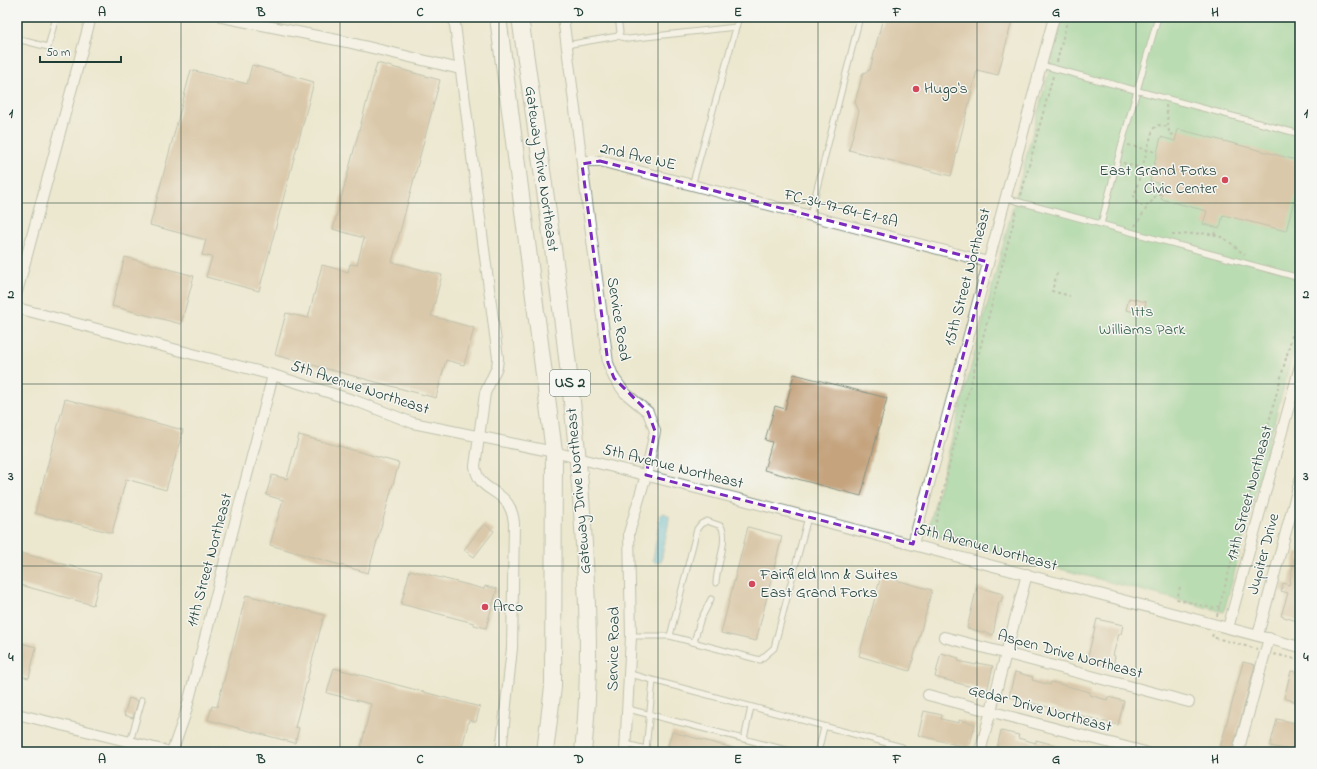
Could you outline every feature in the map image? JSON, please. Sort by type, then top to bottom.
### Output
[{"type":"highway","name":"Gateway Drive Northeast","points":[[498,17],[554,452],[553,687],[545,752]]},
{"type":"highway","name":"Gateway Drive Northeast","points":[[520,17],[569,374],[578,459],[587,593],[588,710],[583,752]]},
{"type":"street","points":[[17,292],[91,17]]},
{"type":"street","points":[[222,17],[347,42],[460,69]]},
{"type":"street","points":[[454,17],[498,358],[497,367],[485,393],[475,460],[478,477],[483,484],[508,502],[513,515],[514,523],[512,648],[501,752]]},
{"type":"street","name":"Service Road","points":[[563,17],[608,363],[614,378],[626,393],[648,412],[655,431],[646,475],[629,533],[631,636],[625,748]]},
{"type":"street","name":"15th Street Northeast","points":[[913,544],[1004,198],[1054,17]]},
{"type":"street","name":"2nd Ave NE","points":[[582,164],[587,161],[600,161],[688,184]]},
{"type":"street","name":"FC-34-97-64-E1-8A","points":[[688,184],[988,262]]},
{"type":"street","name":"5th Avenue Northeast","points":[[17,308],[273,375],[356,401],[413,423],[554,452],[646,475],[1300,647]]},
{"type":"street","name":"17th Street Northeast","points":[[1228,628],[1300,366]]},
{"type":"street","name":"11th Street Northeast","points":[[171,752],[185,715],[273,375]]},
{"type":"street","name":"Jupiter Drive","points":[[1258,636],[1300,480]]},
{"type":"street","points":[[980,752],[1027,574]]},
{"type":"street","name":"Aspen Drive Northeast","points":[[944,637],[1189,702]]},
{"type":"street","points":[[1238,752],[1269,638]]},
{"type":"street","name":"Gedar Drive Northeast","points":[[928,695],[1145,752]]},
{"type":"street","points":[[17,714],[171,752]]},
{"type":"lane","points":[[17,39],[48,47],[56,17]]},
{"type":"lane","points":[[618,17],[620,32],[618,36]]},
{"type":"lane","points":[[688,184],[693,182],[739,17]]},
{"type":"lane","points":[[810,216],[860,17]]},
{"type":"lane","points":[[1101,224],[1117,161],[1158,17]]},
{"type":"lane","points":[[566,45],[618,36],[628,39],[736,27]]},
{"type":"lane","points":[[1041,65],[1300,134]]},
{"type":"lane","points":[[1004,198],[1300,278]]},
{"type":"lane","points":[[631,636],[670,636],[760,660],[774,648],[808,517]]},
{"type":"lane","points":[[670,636],[698,529],[701,524],[708,521],[721,526],[725,537],[716,572],[716,583]]},
{"type":"lane","points":[[694,642],[700,621],[711,599]]},
{"type":"lane","points":[[630,674],[902,747],[901,752]]},
{"type":"lane","points":[[625,748],[646,749],[653,681]]},
{"type":"lane","points":[[130,742],[142,700]]},
{"type":"lane","points":[[744,739],[752,707]]},
{"type":"lane","points":[[628,709],[794,752]]},
{"type":"lane","points":[[818,752],[824,726]]},
{"type":"path","points":[[930,549],[952,458],[1068,17]]},
{"type":"path","points":[[1166,98],[1170,134],[1175,136]]},
{"type":"path","points":[[1149,205],[1142,206],[1138,204],[1134,197],[1155,126],[1169,127]]},
{"type":"path","points":[[1122,143],[1156,152]]},
{"type":"path","points":[[1117,161],[1151,171]]},
{"type":"path","points":[[1132,233],[1134,227],[1157,194],[1161,194]]},
{"type":"path","points":[[1214,235],[1216,229]]},
{"type":"path","points":[[1167,234],[1200,233],[1214,235],[1228,240],[1242,252],[1251,257]]},
{"type":"path","points":[[1057,273],[1052,291],[1070,296]]},
{"type":"path","points":[[1300,306],[1212,637],[1300,660]]},
{"type":"path","points":[[1180,587],[1177,599],[1212,608],[1220,606]]},
{"type":"highlighted area","points":[[600,161],[988,262],[913,544],[646,475],[655,431],[648,412],[614,378],[608,363],[582,164]]},
{"type":"green space","name":"Itts Williams Park","points":[[1063,17],[1300,17],[1300,325],[1224,612],[927,534]]},
{"type":"water","points":[[664,513],[669,516],[669,520],[661,561],[656,563],[653,560],[660,515]]},
{"type":"building","name":"Hugo's","points":[[883,17],[1013,17],[998,75],[977,70],[951,176],[849,150],[859,111],[855,102],[863,73],[870,70]]},
{"type":"building","points":[[377,63],[440,80],[392,262],[442,275],[431,316],[474,328],[464,365],[446,360],[436,398],[275,355],[286,313],[308,318],[322,265],[348,272],[350,264],[357,265],[364,238],[333,229]]},
{"type":"building","points":[[252,65],[314,82],[259,291],[206,277],[212,257],[202,255],[206,240],[150,225],[191,70],[247,84]]},
{"type":"building","name":"East Grand Forks Civic Center","points":[[1178,129],[1300,161],[1300,178],[1286,231],[1223,215],[1220,228],[1203,224],[1207,211],[1161,199],[1164,185],[1150,181],[1161,137],[1175,141]]},
{"type":"building","points":[[125,257],[194,276],[181,324],[112,306]]},
{"type":"building","points":[[1129,298],[1146,302],[1143,314],[1126,310]]},
{"type":"building","points":[[794,374],[887,398],[861,496],[764,470],[772,442],[765,440],[775,406],[785,409]]},
{"type":"building","points":[[65,399],[183,430],[166,490],[126,479],[112,533],[35,513]]},
{"type":"building","points":[[299,435],[399,463],[368,573],[270,545],[283,500],[266,495],[272,475],[287,479]]},
{"type":"building","name":"Arco","points":[[484,524],[494,531],[474,557],[464,550]]},
{"type":"building","name":"Fairfield Inn & Suites East Grand Forks","points":[[748,527],[782,536],[756,641],[721,633]]},
{"type":"building","points":[[17,552],[101,574],[93,605],[17,584]]},
{"type":"building","points":[[1296,552],[1300,553],[1300,622],[1281,616],[1288,593],[1281,591],[1283,583],[1289,585]]},
{"type":"building","points":[[410,570],[484,589],[485,586],[497,589],[486,628],[474,625],[474,623],[401,604]]},
{"type":"building","points":[[881,576],[932,590],[910,671],[859,656]]},
{"type":"building","points":[[977,587],[1003,594],[1001,602],[999,602],[993,635],[967,628]]},
{"type":"building","points":[[246,595],[324,615],[295,727],[299,728],[295,743],[208,720],[212,706],[217,707]]},
{"type":"building","points":[[1097,619],[1123,625],[1113,655],[1115,656],[1113,667],[1087,660]]},
{"type":"building","points":[[17,642],[36,647],[29,678],[17,675]]},
{"type":"building","points":[[941,653],[959,658],[958,661],[976,665],[977,663],[993,666],[987,691],[935,677]]},
{"type":"building","points":[[1243,662],[1255,665],[1232,752],[1219,752]]},
{"type":"building","points":[[334,668],[480,707],[476,722],[469,720],[461,751],[360,752],[371,704],[327,693]]},
{"type":"building","points":[[1291,671],[1300,673],[1300,703],[1284,698]]},
{"type":"building","points":[[1015,672],[1033,677],[1032,680],[1050,685],[1051,682],[1090,692],[1090,695],[1107,700],[1108,697],[1124,701],[1118,725],[1009,697]]},
{"type":"building","points":[[129,698],[138,701],[133,718],[124,715]]},
{"type":"building","points":[[924,711],[942,715],[941,719],[959,723],[959,720],[975,724],[969,748],[918,735]]},
{"type":"building","points":[[1277,719],[1300,724],[1300,752],[1270,746]]},
{"type":"building","points":[[1001,731],[1019,735],[1018,738],[1036,743],[1036,740],[1070,749],[1070,752],[996,752]]},
{"type":"building","points":[[672,732],[737,749],[736,752],[666,752]]},
{"type":"place","name":"Hugo's","points":[[916,89]]},
{"type":"place","name":"East Grand Forks Civic Center","points":[[1225,180]]},
{"type":"place","name":"Fairfield Inn & Suites East Grand Forks","points":[[752,584]]},
{"type":"place","name":"Arco","points":[[485,607]]}]
